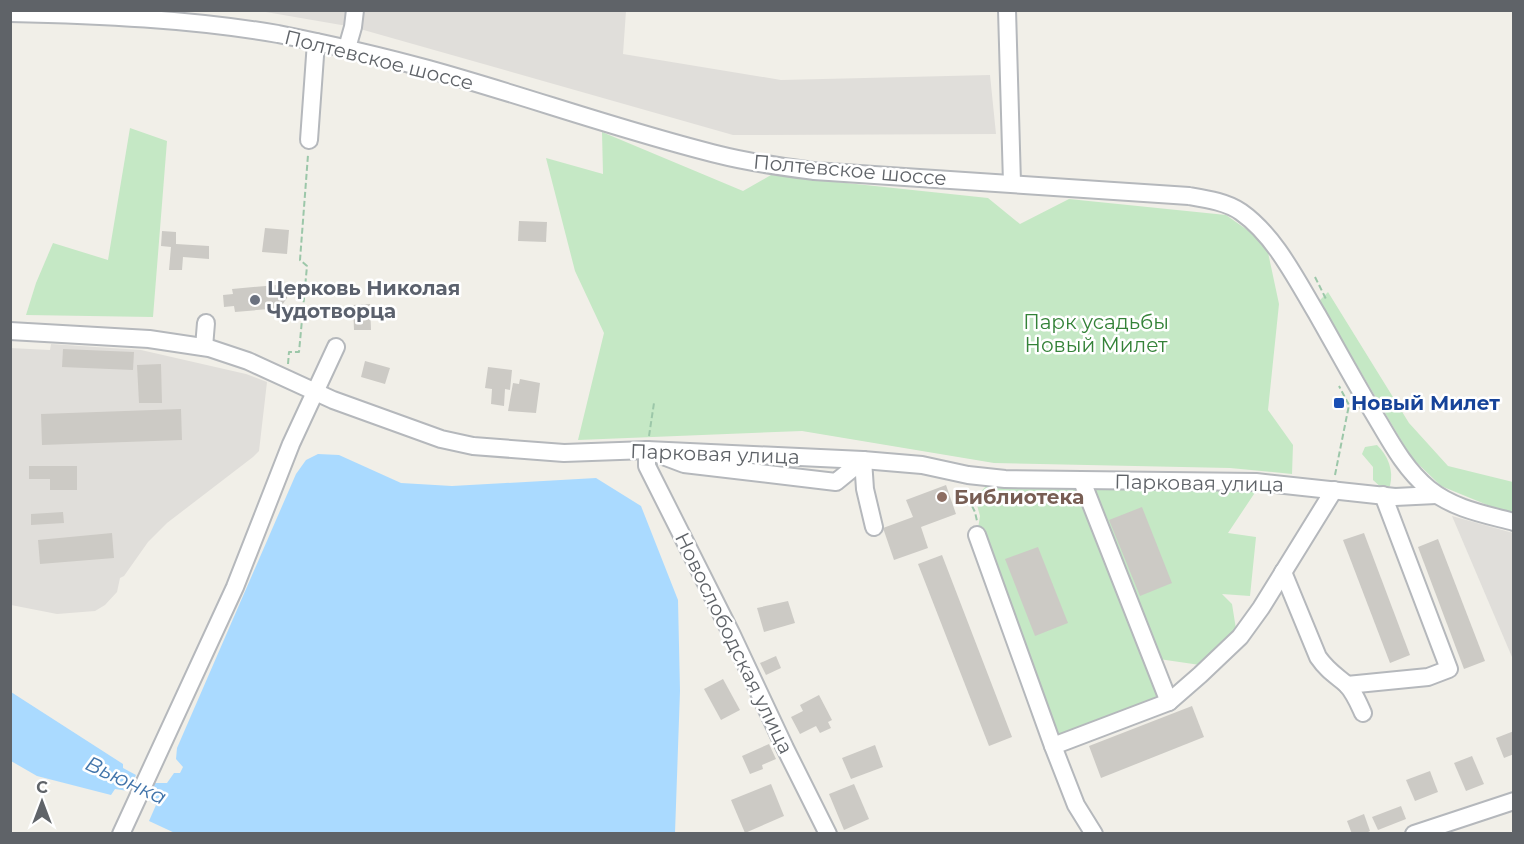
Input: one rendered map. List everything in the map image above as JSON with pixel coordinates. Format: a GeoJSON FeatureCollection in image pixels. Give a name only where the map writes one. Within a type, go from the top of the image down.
{"type":"FeatureCollection","features":[{"type":"Feature","properties":{"kind":"street"},"geometry":{"type":"LineString","coordinates":[[347,48],[355,10]]}},
{"type":"Feature","properties":{"kind":"street"},"geometry":{"type":"LineString","coordinates":[[1007,10],[1001,109],[1012,183]]}},
{"type":"Feature","properties":{"kind":"street","name":"Полтевское шоссе"},"geometry":{"type":"LineString","coordinates":[[10,13],[115,13],[276,34],[347,48],[429,69],[722,156],[814,171],[1190,196],[1217,201],[1240,211],[1258,227],[1294,275],[1411,472],[1436,495],[1457,506],[1514,522]]}},
{"type":"Feature","properties":{"kind":"street"},"geometry":{"type":"LineString","coordinates":[[309,140],[316,42]]}},
{"type":"Feature","properties":{"kind":"street"},"geometry":{"type":"LineString","coordinates":[[204,347],[206,324]]}},
{"type":"Feature","properties":{"kind":"street","name":"Парковая улица"},"geometry":{"type":"LineString","coordinates":[[10,331],[149,339],[204,347],[227,353],[315,393],[429,435],[463,444],[564,453],[648,450],[863,459],[921,465],[963,474],[1005,479],[1245,482],[1383,495],[1418,497],[1436,495]]}},
{"type":"Feature","properties":{"kind":"street"},"geometry":{"type":"LineString","coordinates":[[41,332],[41,350]]}},
{"type":"Feature","properties":{"kind":"street"},"geometry":{"type":"LineString","coordinates":[[122,834],[235,587],[291,444],[336,347]]}},
{"type":"Feature","properties":{"kind":"street"},"geometry":{"type":"LineString","coordinates":[[648,450],[684,464],[836,482],[863,459]]}},
{"type":"Feature","properties":{"kind":"street","name":"Новослободская улица"},"geometry":{"type":"LineString","coordinates":[[648,450],[647,466],[828,834]]}},
{"type":"Feature","properties":{"kind":"street"},"geometry":{"type":"LineString","coordinates":[[863,459],[864,489],[874,527]]}},
{"type":"Feature","properties":{"kind":"street"},"geometry":{"type":"LineString","coordinates":[[1082,481],[1169,702]]}},
{"type":"Feature","properties":{"kind":"street"},"geometry":{"type":"LineString","coordinates":[[1053,746],[1169,702],[1240,637],[1334,490]]}},
{"type":"Feature","properties":{"kind":"street"},"geometry":{"type":"LineString","coordinates":[[1347,685],[1428,677],[1449,669],[1383,495]]}},
{"type":"Feature","properties":{"kind":"street"},"geometry":{"type":"LineString","coordinates":[[977,536],[1076,805],[1095,834]]}},
{"type":"Feature","properties":{"kind":"street"},"geometry":{"type":"LineString","coordinates":[[1283,572],[1318,657],[1326,669],[1347,685],[1356,696],[1363,713]]}},
{"type":"Feature","properties":{"kind":"street"},"geometry":{"type":"LineString","coordinates":[[1414,834],[1514,801]]}},
{"type":"Feature","properties":{"kind":"path"},"geometry":{"type":"LineString","coordinates":[[286,380],[289,352],[299,352],[307,266],[300,260],[309,140]]}},
{"type":"Feature","properties":{"kind":"path"},"geometry":{"type":"LineString","coordinates":[[648,450],[654,403]]}},
{"type":"Feature","properties":{"kind":"path"},"geometry":{"type":"LineString","coordinates":[[1334,490],[1338,452],[1349,405]]}},
{"type":"Feature","properties":{"kind":"path"},"geometry":{"type":"LineString","coordinates":[[963,474],[963,489],[975,512],[977,536]]}},
{"type":"Feature","properties":{"kind":"shaded area"},"geometry":{"type":"Polygon","coordinates":[[[260,11],[626,11],[623,54],[781,80],[990,75],[996,134],[733,135],[353,27],[260,11]]]}},
{"type":"Feature","properties":{"kind":"shaded area"},"geometry":{"type":"Polygon","coordinates":[[[51,344],[141,350],[246,374],[267,382],[259,451],[167,523],[148,542],[124,576],[120,578],[117,592],[105,605],[95,611],[57,614],[11,605],[10,348],[50,350],[51,344]]]}},
{"type":"Feature","properties":{"kind":"shaded area"},"geometry":{"type":"Polygon","coordinates":[[[1452,516],[1513,533],[1513,657],[1512,657],[1452,516]]]}},
{"type":"Feature","properties":{"kind":"green space"},"geometry":{"type":"Polygon","coordinates":[[[130,128],[167,141],[153,317],[26,315],[36,283],[53,243],[108,260],[130,128]]]}},
{"type":"Feature","properties":{"kind":"green space","name":"Парк усадьбы Новый Милет"},"geometry":{"type":"Polygon","coordinates":[[[602,132],[743,191],[771,175],[988,198],[1020,224],[1069,199],[1226,215],[1266,243],[1279,304],[1268,410],[1293,445],[1292,474],[1230,468],[994,463],[802,431],[578,440],[604,333],[575,271],[546,158],[603,174],[602,132]]]}},
{"type":"Feature","properties":{"kind":"green space"},"geometry":{"type":"Polygon","coordinates":[[[1328,292],[1409,423],[1448,466],[1513,482],[1513,513],[1497,509],[1441,486],[1411,457],[1319,301],[1328,292]]]}},
{"type":"Feature","properties":{"kind":"green space"},"geometry":{"type":"Polygon","coordinates":[[[1377,445],[1391,469],[1390,486],[1383,489],[1373,480],[1373,467],[1362,454],[1365,447],[1377,445]]]}},
{"type":"Feature","properties":{"kind":"green space"},"geometry":{"type":"Polygon","coordinates":[[[989,483],[1078,489],[1256,491],[1228,533],[1256,537],[1250,596],[1222,594],[1232,604],[1236,629],[1200,665],[1152,658],[1169,702],[1053,746],[977,535],[980,516],[975,498],[989,483]]]}},
{"type":"Feature","properties":{"kind":"water"},"geometry":{"type":"Polygon","coordinates":[[[318,454],[339,455],[401,483],[452,486],[596,478],[641,506],[678,600],[680,691],[675,833],[177,834],[149,821],[156,805],[148,800],[155,783],[167,783],[174,773],[180,773],[183,767],[176,759],[177,748],[296,474],[306,460],[318,454]]]}},
{"type":"Feature","properties":{"kind":"water","name":"Вьюнка"},"geometry":{"type":"Polygon","coordinates":[[[11,692],[123,764],[123,768],[136,775],[128,791],[115,789],[111,795],[37,776],[11,761],[11,692]]]}},
{"type":"Feature","properties":{"kind":"building"},"geometry":{"type":"Polygon","coordinates":[[[519,221],[547,222],[546,242],[518,241],[519,221]]]}},
{"type":"Feature","properties":{"kind":"building"},"geometry":{"type":"Polygon","coordinates":[[[265,228],[289,230],[287,254],[262,252],[265,228]]]}},
{"type":"Feature","properties":{"kind":"building"},"geometry":{"type":"Polygon","coordinates":[[[162,231],[176,232],[176,244],[209,246],[209,259],[183,257],[182,270],[169,270],[171,247],[161,246],[162,231]]]}},
{"type":"Feature","properties":{"kind":"building","name":"Церковь Николая Чудотворца"},"geometry":{"type":"Polygon","coordinates":[[[277,285],[285,288],[287,292],[287,298],[280,308],[235,312],[234,306],[224,307],[223,295],[233,294],[232,289],[277,285]]]}},
{"type":"Feature","properties":{"kind":"building"},"geometry":{"type":"Polygon","coordinates":[[[370,304],[371,330],[354,330],[353,305],[370,304]]]}},
{"type":"Feature","properties":{"kind":"building"},"geometry":{"type":"Polygon","coordinates":[[[63,349],[134,352],[133,370],[62,367],[63,349]]]}},
{"type":"Feature","properties":{"kind":"building"},"geometry":{"type":"Polygon","coordinates":[[[365,361],[390,368],[385,384],[361,377],[365,361]]]}},
{"type":"Feature","properties":{"kind":"building"},"geometry":{"type":"Polygon","coordinates":[[[161,364],[162,403],[139,403],[137,365],[161,364]]]}},
{"type":"Feature","properties":{"kind":"building"},"geometry":{"type":"Polygon","coordinates":[[[488,367],[512,370],[510,390],[505,389],[504,406],[491,404],[492,389],[485,388],[488,367]]]}},
{"type":"Feature","properties":{"kind":"building"},"geometry":{"type":"Polygon","coordinates":[[[520,379],[540,383],[536,413],[508,411],[513,383],[519,384],[520,379]]]}},
{"type":"Feature","properties":{"kind":"building"},"geometry":{"type":"Polygon","coordinates":[[[181,409],[182,440],[42,445],[41,414],[181,409]]]}},
{"type":"Feature","properties":{"kind":"building"},"geometry":{"type":"Polygon","coordinates":[[[29,466],[77,466],[77,490],[50,490],[50,479],[29,479],[29,466]]]}},
{"type":"Feature","properties":{"kind":"building"},"geometry":{"type":"Polygon","coordinates":[[[946,485],[956,514],[921,527],[928,548],[894,560],[883,528],[913,517],[906,500],[946,485]]]}},
{"type":"Feature","properties":{"kind":"building"},"geometry":{"type":"Polygon","coordinates":[[[1142,507],[1172,583],[1140,596],[1109,520],[1142,507]]]}},
{"type":"Feature","properties":{"kind":"building"},"geometry":{"type":"Polygon","coordinates":[[[63,512],[64,523],[31,525],[31,514],[63,512]]]}},
{"type":"Feature","properties":{"kind":"building"},"geometry":{"type":"Polygon","coordinates":[[[112,533],[114,558],[40,564],[38,540],[112,533]]]}},
{"type":"Feature","properties":{"kind":"building"},"geometry":{"type":"Polygon","coordinates":[[[1364,533],[1410,655],[1390,663],[1343,540],[1364,533]]]}},
{"type":"Feature","properties":{"kind":"building"},"geometry":{"type":"Polygon","coordinates":[[[1438,539],[1485,661],[1464,669],[1418,547],[1438,539]]]}},
{"type":"Feature","properties":{"kind":"building"},"geometry":{"type":"Polygon","coordinates":[[[1038,547],[1068,623],[1035,636],[1005,559],[1038,547]]]}},
{"type":"Feature","properties":{"kind":"building"},"geometry":{"type":"Polygon","coordinates":[[[942,555],[1012,737],[989,746],[918,564],[942,555]]]}},
{"type":"Feature","properties":{"kind":"building"},"geometry":{"type":"Polygon","coordinates":[[[788,601],[795,623],[764,632],[757,608],[788,601]]]}},
{"type":"Feature","properties":{"kind":"building"},"geometry":{"type":"Polygon","coordinates":[[[776,656],[781,668],[766,675],[760,663],[776,656]]]}},
{"type":"Feature","properties":{"kind":"building"},"geometry":{"type":"Polygon","coordinates":[[[723,679],[740,710],[721,720],[704,689],[723,679]]]}},
{"type":"Feature","properties":{"kind":"building"},"geometry":{"type":"Polygon","coordinates":[[[819,695],[832,720],[828,722],[831,728],[820,733],[816,726],[800,734],[791,717],[803,711],[800,705],[819,695]]]}},
{"type":"Feature","properties":{"kind":"building"},"geometry":{"type":"Polygon","coordinates":[[[1192,706],[1204,737],[1101,778],[1089,746],[1192,706]]]}},
{"type":"Feature","properties":{"kind":"building"},"geometry":{"type":"Polygon","coordinates":[[[1514,731],[1514,754],[1504,758],[1496,738],[1514,731]]]}},
{"type":"Feature","properties":{"kind":"building"},"geometry":{"type":"Polygon","coordinates":[[[769,744],[776,759],[762,765],[763,769],[750,774],[742,756],[769,744]]]}},
{"type":"Feature","properties":{"kind":"building"},"geometry":{"type":"Polygon","coordinates":[[[875,745],[883,767],[851,779],[842,758],[875,745]]]}},
{"type":"Feature","properties":{"kind":"building"},"geometry":{"type":"Polygon","coordinates":[[[1472,756],[1484,784],[1466,791],[1454,763],[1472,756]]]}},
{"type":"Feature","properties":{"kind":"building"},"geometry":{"type":"Polygon","coordinates":[[[1430,771],[1438,792],[1415,801],[1406,780],[1430,771]]]}},
{"type":"Feature","properties":{"kind":"building"},"geometry":{"type":"Polygon","coordinates":[[[771,784],[784,816],[745,833],[731,800],[771,784]]]}},
{"type":"Feature","properties":{"kind":"building"},"geometry":{"type":"Polygon","coordinates":[[[854,784],[869,819],[844,830],[829,794],[854,784]]]}},
{"type":"Feature","properties":{"kind":"building"},"geometry":{"type":"Polygon","coordinates":[[[1401,806],[1406,819],[1378,830],[1372,817],[1401,806]]]}},
{"type":"Feature","properties":{"kind":"building"},"geometry":{"type":"Polygon","coordinates":[[[1364,814],[1370,831],[1364,834],[1352,834],[1347,821],[1364,814]]]}},
{"type":"Feature","properties":{"kind":"place","name":"Церковь Николая Чудотворца"},"geometry":{"type":"Point","coordinates":[255,300]}},
{"type":"Feature","properties":{"kind":"place","name":"Новый Милет"},"geometry":{"type":"Point","coordinates":[1339,403]}},
{"type":"Feature","properties":{"kind":"place","name":"Библиотека"},"geometry":{"type":"Point","coordinates":[942,497]}}]}
